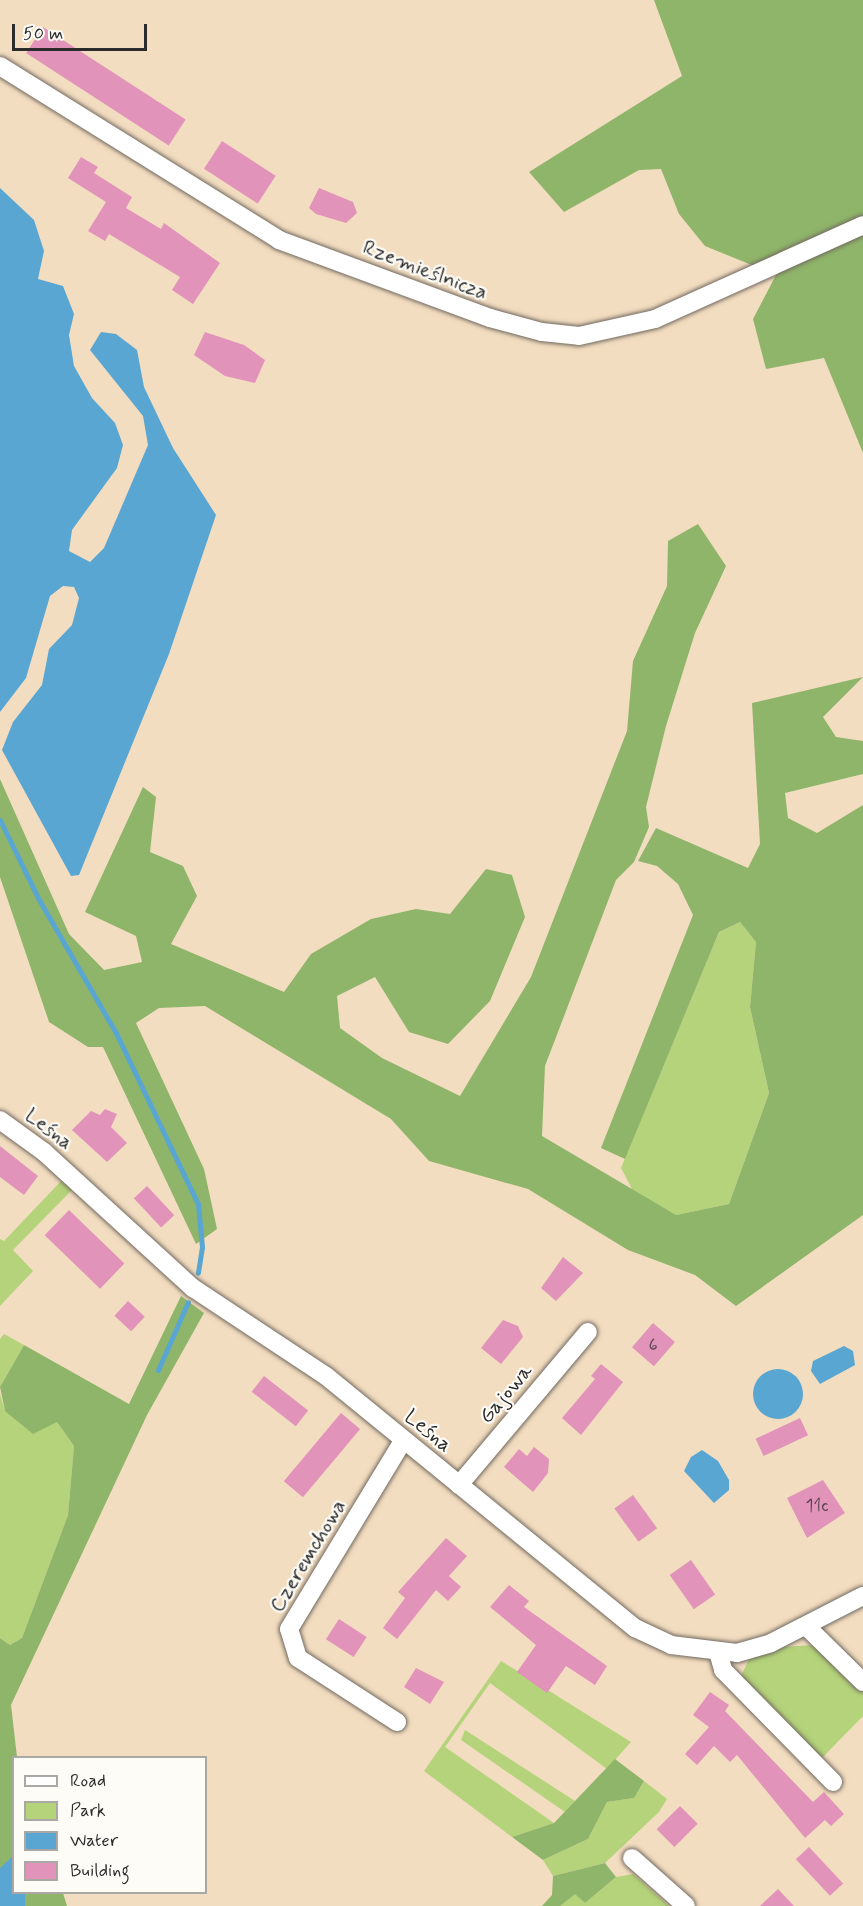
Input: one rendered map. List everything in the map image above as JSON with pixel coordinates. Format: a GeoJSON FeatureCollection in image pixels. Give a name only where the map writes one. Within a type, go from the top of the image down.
{"type":"FeatureCollection","features":[{"type":"Feature","properties":{"kind":"street","name":"Rzemieślnicza"},"geometry":{"type":"LineString","coordinates":[[0,66],[279,240],[490,318],[542,332],[579,336],[655,320],[863,225]]}},
{"type":"Feature","properties":{"kind":"street","name":"Leśna"},"geometry":{"type":"LineString","coordinates":[[0,1120],[44,1152],[193,1288],[326,1376],[635,1628],[671,1645],[737,1653],[806,1626],[863,1596]]}},
{"type":"Feature","properties":{"kind":"street","name":"Gajowa"},"geometry":{"type":"LineString","coordinates":[[459,1485],[588,1332]]}},
{"type":"Feature","properties":{"kind":"street","name":"Czeremchowa"},"geometry":{"type":"LineString","coordinates":[[397,1722],[298,1658],[289,1629],[403,1441]]}},
{"type":"Feature","properties":{"kind":"street"},"geometry":{"type":"LineString","coordinates":[[806,1626],[863,1682]]}},
{"type":"Feature","properties":{"kind":"street"},"geometry":{"type":"LineString","coordinates":[[718,1652],[723,1670],[833,1782]]}},
{"type":"Feature","properties":{"kind":"street"},"geometry":{"type":"LineString","coordinates":[[632,1858],[686,1906]]}},
{"type":"Feature","properties":{"kind":"green space"},"geometry":{"type":"Polygon","coordinates":[[[654,0],[863,0],[863,453],[824,358],[766,369],[753,319],[776,275],[705,246],[679,214],[661,169],[639,170],[564,212],[529,172],[682,76],[654,0]]]}},
{"type":"Feature","properties":{"kind":"green space"},"geometry":{"type":"Polygon","coordinates":[[[698,524],[726,566],[695,633],[666,726],[646,807],[649,827],[634,862],[616,880],[545,1066],[542,1136],[676,1215],[729,1204],[769,1093],[750,1007],[756,942],[740,922],[719,932],[625,1159],[601,1148],[693,915],[678,884],[657,866],[638,861],[656,828],[748,868],[760,844],[752,703],[863,677],[823,717],[836,737],[863,741],[863,774],[785,793],[788,818],[817,833],[863,805],[863,1215],[736,1306],[695,1275],[628,1250],[528,1189],[429,1161],[391,1119],[205,1006],[159,1008],[136,1023],[204,1169],[217,1229],[196,1244],[103,1047],[88,1047],[49,1022],[0,877],[0,779],[69,934],[104,970],[142,962],[136,936],[85,912],[143,787],[156,797],[150,852],[183,866],[197,896],[171,944],[284,992],[311,954],[371,919],[416,909],[450,914],[486,869],[512,875],[525,917],[490,1001],[448,1044],[409,1032],[375,977],[337,996],[340,1028],[382,1058],[460,1096],[531,977],[627,731],[633,661],[667,586],[668,541],[698,524]]]}},
{"type":"Feature","properties":{"kind":"green space"},"geometry":{"type":"Polygon","coordinates":[[[740,922],[756,942],[750,1007],[769,1093],[729,1204],[676,1215],[633,1191],[621,1168],[719,932],[740,922]]]}},
{"type":"Feature","properties":{"kind":"green space"},"geometry":{"type":"Polygon","coordinates":[[[63,1179],[72,1190],[13,1250],[33,1271],[0,1306],[0,1239],[4,1241],[63,1179]]]}},
{"type":"Feature","properties":{"kind":"green space"},"geometry":{"type":"Polygon","coordinates":[[[181,1296],[204,1313],[147,1415],[11,1705],[17,1756],[12,1756],[12,1894],[63,1894],[67,1906],[0,1906],[0,1638],[10,1645],[22,1638],[68,1515],[74,1446],[57,1422],[33,1434],[5,1411],[0,1387],[24,1345],[129,1404],[181,1296]]]}},
{"type":"Feature","properties":{"kind":"green space"},"geometry":{"type":"Polygon","coordinates":[[[4,1334],[24,1345],[0,1387],[0,1339],[4,1334]]]}},
{"type":"Feature","properties":{"kind":"green space"},"geometry":{"type":"Polygon","coordinates":[[[0,1394],[5,1411],[57,1422],[74,1446],[68,1515],[22,1638],[10,1645],[0,1638],[0,1394]]]}},
{"type":"Feature","properties":{"kind":"green space"},"geometry":{"type":"Polygon","coordinates":[[[816,1645],[863,1692],[863,1716],[821,1759],[743,1681],[742,1674],[750,1657],[780,1647],[816,1645]]]}},
{"type":"Feature","properties":{"kind":"green space"},"geometry":{"type":"Polygon","coordinates":[[[501,1661],[631,1742],[607,1769],[490,1683],[445,1747],[554,1823],[512,1837],[424,1771],[501,1661]]]}},
{"type":"Feature","properties":{"kind":"green space"},"geometry":{"type":"Polygon","coordinates":[[[465,1730],[575,1801],[565,1812],[461,1740],[465,1730]]]}},
{"type":"Feature","properties":{"kind":"green space"},"geometry":{"type":"Polygon","coordinates":[[[615,1759],[644,1781],[634,1798],[607,1802],[588,1839],[543,1860],[512,1837],[554,1823],[615,1759]]]}},
{"type":"Feature","properties":{"kind":"green space"},"geometry":{"type":"Polygon","coordinates":[[[644,1781],[667,1799],[659,1812],[605,1863],[553,1876],[543,1860],[588,1839],[607,1802],[634,1798],[644,1781]]]}},
{"type":"Feature","properties":{"kind":"green space"},"geometry":{"type":"Polygon","coordinates":[[[605,1863],[616,1877],[585,1903],[575,1894],[560,1906],[542,1906],[552,1895],[553,1876],[605,1863]]]}},
{"type":"Feature","properties":{"kind":"green space"},"geometry":{"type":"Polygon","coordinates":[[[633,1874],[669,1906],[560,1906],[575,1893],[585,1903],[616,1877],[633,1874]]]}},
{"type":"Feature","properties":{"kind":"water"},"geometry":{"type":"Polygon","coordinates":[[[0,188],[34,220],[44,251],[38,279],[63,286],[74,314],[69,335],[74,366],[92,398],[115,423],[123,445],[117,468],[72,530],[69,551],[90,562],[104,548],[148,445],[143,416],[90,350],[101,332],[116,334],[137,350],[144,387],[173,448],[216,515],[169,654],[79,875],[71,876],[2,750],[13,722],[42,685],[49,649],[72,625],[79,598],[74,587],[63,586],[50,596],[26,678],[0,712],[0,188]]]}},
{"type":"Feature","properties":{"kind":"water"},"geometry":{"type":"Polygon","coordinates":[[[844,1346],[853,1351],[855,1365],[820,1384],[811,1371],[813,1361],[844,1346]]]}},
{"type":"Feature","properties":{"kind":"water"},"geometry":{"type":"Polygon","coordinates":[[[773,1369],[783,1369],[796,1376],[803,1389],[803,1399],[796,1412],[783,1419],[773,1419],[764,1415],[757,1408],[753,1399],[753,1389],[757,1380],[764,1373],[773,1369]]]}},
{"type":"Feature","properties":{"kind":"water"},"geometry":{"type":"Polygon","coordinates":[[[702,1450],[718,1461],[729,1480],[729,1490],[714,1503],[684,1471],[691,1457],[702,1450]]]}},
{"type":"Feature","properties":{"kind":"water"},"geometry":{"type":"Polygon","coordinates":[[[12,1857],[12,1894],[25,1894],[25,1906],[0,1906],[0,1868],[12,1857]]]}},
{"type":"Feature","properties":{"kind":"building"},"geometry":{"type":"Polygon","coordinates":[[[43,27],[186,120],[169,146],[26,53],[43,27]]]}},
{"type":"Feature","properties":{"kind":"building"},"geometry":{"type":"Polygon","coordinates":[[[222,141],[276,176],[258,204],[204,169],[222,141]]]}},
{"type":"Feature","properties":{"kind":"building"},"geometry":{"type":"Polygon","coordinates":[[[81,157],[98,167],[94,173],[132,197],[126,208],[161,229],[164,223],[220,263],[193,304],[172,290],[180,277],[109,234],[105,241],[88,231],[106,202],[68,178],[81,157]]]}},
{"type":"Feature","properties":{"kind":"building"},"geometry":{"type":"Polygon","coordinates":[[[319,188],[353,202],[357,213],[346,223],[316,214],[309,208],[319,188]]]}},
{"type":"Feature","properties":{"kind":"building"},"geometry":{"type":"Polygon","coordinates":[[[205,332],[244,345],[265,360],[255,383],[225,376],[194,355],[205,332]]]}},
{"type":"Feature","properties":{"kind":"building"},"geometry":{"type":"Polygon","coordinates":[[[105,1109],[117,1114],[111,1127],[127,1143],[107,1162],[72,1130],[91,1111],[100,1115],[105,1109]]]}},
{"type":"Feature","properties":{"kind":"building"},"geometry":{"type":"Polygon","coordinates":[[[0,1146],[38,1176],[24,1195],[0,1177],[0,1146]]]}},
{"type":"Feature","properties":{"kind":"building"},"geometry":{"type":"Polygon","coordinates":[[[147,1186],[174,1215],[161,1228],[134,1198],[147,1186]]]}},
{"type":"Feature","properties":{"kind":"building"},"geometry":{"type":"Polygon","coordinates":[[[69,1210],[124,1263],[100,1289],[45,1235],[69,1210]]]}},
{"type":"Feature","properties":{"kind":"building"},"geometry":{"type":"Polygon","coordinates":[[[563,1257],[583,1273],[556,1301],[541,1288],[563,1257]]]}},
{"type":"Feature","properties":{"kind":"building"},"geometry":{"type":"Polygon","coordinates":[[[128,1301],[145,1317],[131,1331],[114,1316],[128,1301]]]}},
{"type":"Feature","properties":{"kind":"building"},"geometry":{"type":"Polygon","coordinates":[[[503,1320],[518,1326],[523,1337],[501,1364],[481,1348],[503,1320]]]}},
{"type":"Feature","properties":{"kind":"building"},"geometry":{"type":"Polygon","coordinates":[[[653,1323],[675,1342],[654,1366],[632,1347],[653,1323]]]}},
{"type":"Feature","properties":{"kind":"building"},"geometry":{"type":"Polygon","coordinates":[[[601,1364],[623,1382],[581,1435],[562,1418],[595,1379],[591,1376],[601,1364]]]}},
{"type":"Feature","properties":{"kind":"building"},"geometry":{"type":"Polygon","coordinates":[[[264,1376],[308,1410],[296,1426],[252,1392],[264,1376]]]}},
{"type":"Feature","properties":{"kind":"building"},"geometry":{"type":"Polygon","coordinates":[[[341,1413],[360,1429],[303,1497],[284,1481],[341,1413]]]}},
{"type":"Feature","properties":{"kind":"building"},"geometry":{"type":"Polygon","coordinates":[[[800,1418],[808,1435],[764,1456],[756,1439],[800,1418]]]}},
{"type":"Feature","properties":{"kind":"building"},"geometry":{"type":"Polygon","coordinates":[[[534,1447],[549,1459],[548,1473],[533,1492],[504,1467],[519,1449],[527,1456],[534,1447]]]}},
{"type":"Feature","properties":{"kind":"building"},"geometry":{"type":"Polygon","coordinates":[[[823,1480],[845,1513],[807,1538],[787,1498],[823,1480]]]}},
{"type":"Feature","properties":{"kind":"building"},"geometry":{"type":"Polygon","coordinates":[[[633,1495],[657,1528],[638,1542],[614,1509],[633,1495]]]}},
{"type":"Feature","properties":{"kind":"building"},"geometry":{"type":"Polygon","coordinates":[[[446,1538],[467,1556],[449,1576],[461,1587],[448,1601],[436,1590],[397,1639],[383,1628],[405,1598],[398,1592],[446,1538]]]}},
{"type":"Feature","properties":{"kind":"building"},"geometry":{"type":"Polygon","coordinates":[[[691,1560],[715,1594],[694,1609],[670,1575],[691,1560]]]}},
{"type":"Feature","properties":{"kind":"building"},"geometry":{"type":"Polygon","coordinates":[[[509,1585],[529,1601],[524,1607],[607,1666],[595,1685],[566,1666],[547,1693],[517,1672],[536,1645],[490,1607],[509,1585]]]}},
{"type":"Feature","properties":{"kind":"building"},"geometry":{"type":"Polygon","coordinates":[[[339,1619],[367,1637],[354,1657],[326,1639],[339,1619]]]}},
{"type":"Feature","properties":{"kind":"building"},"geometry":{"type":"Polygon","coordinates":[[[416,1668],[444,1682],[430,1704],[404,1687],[416,1668]]]}},
{"type":"Feature","properties":{"kind":"building"},"geometry":{"type":"Polygon","coordinates":[[[710,1692],[729,1705],[725,1711],[813,1802],[824,1792],[844,1814],[831,1826],[825,1820],[805,1838],[737,1755],[730,1762],[714,1746],[697,1765],[685,1754],[709,1727],[693,1715],[710,1692]]]}},
{"type":"Feature","properties":{"kind":"building"},"geometry":{"type":"Polygon","coordinates":[[[680,1806],[698,1824],[674,1847],[657,1829],[680,1806]]]}},
{"type":"Feature","properties":{"kind":"building"},"geometry":{"type":"Polygon","coordinates":[[[809,1847],[843,1884],[830,1896],[796,1859],[809,1847]]]}},
{"type":"Feature","properties":{"kind":"building"},"geometry":{"type":"Polygon","coordinates":[[[778,1889],[794,1906],[760,1906],[778,1889]]]}},
{"type":"Feature","properties":{"kind":"waterway"},"geometry":{"type":"LineString","coordinates":[[0,820],[38,898],[116,1033],[198,1204],[202,1247],[198,1273]]}},
{"type":"Feature","properties":{"kind":"waterway"},"geometry":{"type":"LineString","coordinates":[[158,1370],[188,1302]]}}]}
